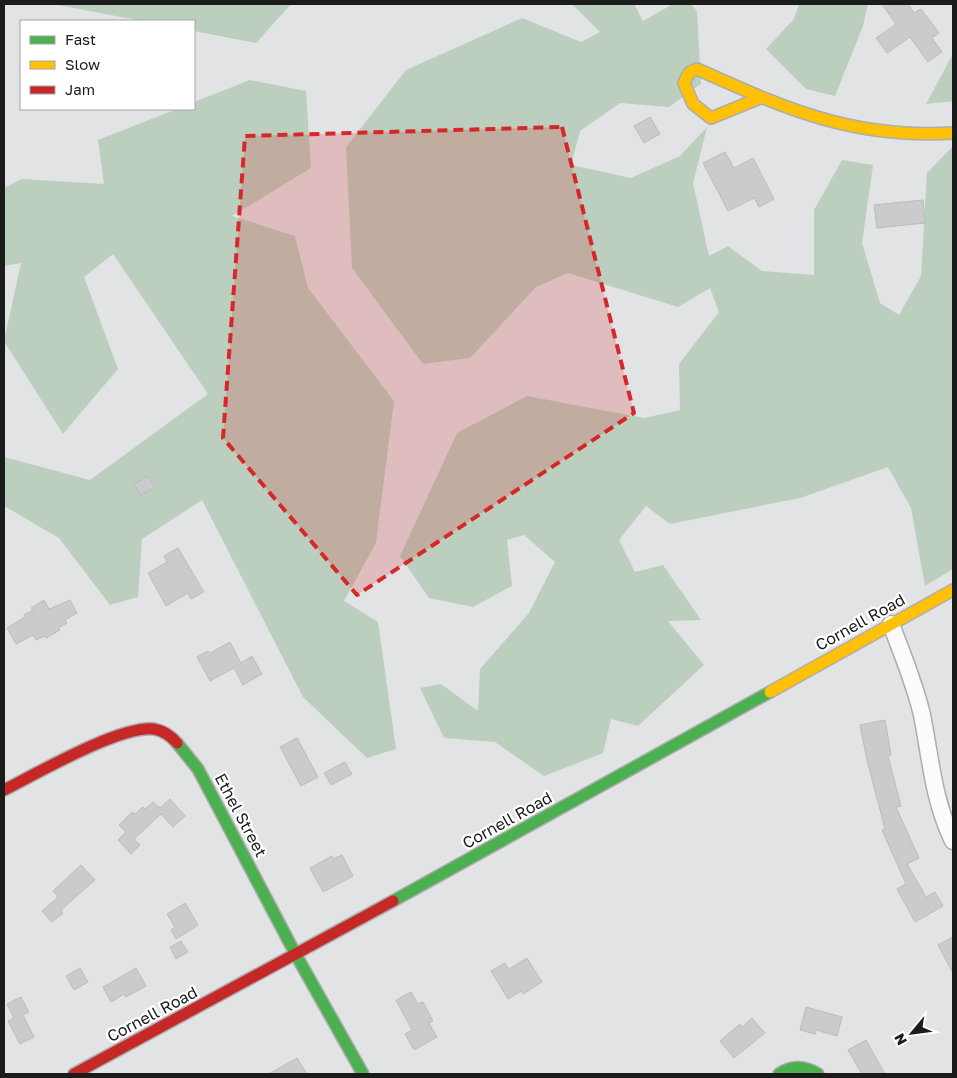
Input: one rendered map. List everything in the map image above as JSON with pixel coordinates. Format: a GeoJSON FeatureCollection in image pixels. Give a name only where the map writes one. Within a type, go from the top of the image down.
{"type":"FeatureCollection","features":[{"type":"Feature","properties":{"kind":"street"},"geometry":{"type":"LineString","coordinates":[[760,98],[711,118],[701,113],[696,107],[684,82],[689,73],[697,69],[760,98],[869,133],[898,136],[953,133]]}},
{"type":"Feature","properties":{"kind":"street","name":"Cornell Road"},"geometry":{"type":"LineString","coordinates":[[74,1074],[296,955],[953,590]]}},
{"type":"Feature","properties":{"kind":"street"},"geometry":{"type":"LineString","coordinates":[[891,624],[912,680],[922,714],[930,772],[941,816],[953,841]]}},
{"type":"Feature","properties":{"kind":"street","name":"Ethel Street"},"geometry":{"type":"LineString","coordinates":[[4,790],[82,750],[124,735],[152,729],[162,731],[172,737],[198,769],[296,955],[362,1074]]}},
{"type":"Feature","properties":{"kind":"street"},"geometry":{"type":"LineString","coordinates":[[780,1074],[797,1067],[805,1067],[818,1074]]}},
{"type":"Feature","properties":{"kind":"highlighted area"},"geometry":{"type":"Polygon","coordinates":[[[562,127],[634,413],[357,595],[223,438],[245,136],[562,127]]]}},
{"type":"Feature","properties":{"kind":"green space"},"geometry":{"type":"Polygon","coordinates":[[[53,4],[291,4],[256,43],[195,31],[195,20],[137,20],[53,4]]]}},
{"type":"Feature","properties":{"kind":"green space"},"geometry":{"type":"Polygon","coordinates":[[[572,4],[634,4],[643,21],[673,4],[691,4],[697,11],[701,84],[669,107],[620,103],[580,131],[571,165],[631,178],[680,156],[707,127],[693,183],[709,256],[728,246],[762,271],[814,275],[814,210],[842,160],[873,165],[862,243],[880,303],[899,315],[921,276],[927,173],[953,146],[953,569],[925,586],[911,508],[888,467],[800,498],[670,524],[646,506],[619,540],[635,572],[663,565],[701,620],[668,621],[704,665],[638,726],[611,719],[603,753],[544,776],[495,742],[444,738],[420,688],[441,684],[478,711],[480,669],[529,613],[555,562],[524,535],[507,540],[512,586],[473,607],[429,598],[400,556],[457,433],[527,396],[644,418],[680,410],[679,364],[719,312],[710,288],[678,307],[568,273],[536,287],[470,358],[423,364],[352,268],[346,147],[406,70],[522,18],[581,42],[600,32],[572,4]]]}},
{"type":"Feature","properties":{"kind":"green space"},"geometry":{"type":"Polygon","coordinates":[[[799,4],[868,4],[863,26],[835,96],[806,89],[766,49],[794,19],[799,4]]]}},
{"type":"Feature","properties":{"kind":"green space"},"geometry":{"type":"Polygon","coordinates":[[[953,54],[953,101],[926,104],[953,54]]]}},
{"type":"Feature","properties":{"kind":"green space"},"geometry":{"type":"Polygon","coordinates":[[[250,80],[306,91],[311,168],[232,216],[295,236],[308,288],[394,401],[376,543],[344,601],[378,622],[396,749],[367,758],[303,697],[202,500],[142,539],[138,597],[110,605],[59,538],[4,506],[4,457],[90,480],[208,394],[113,254],[84,277],[118,369],[63,434],[4,341],[21,263],[4,266],[4,188],[22,179],[104,184],[98,140],[174,110],[195,110],[195,102],[250,80]]]}},
{"type":"Feature","properties":{"kind":"building"},"geometry":{"type":"Polygon","coordinates":[[[882,4],[908,4],[914,13],[921,9],[939,33],[932,38],[942,52],[928,62],[910,37],[887,53],[876,38],[896,24],[882,4]]]}},
{"type":"Feature","properties":{"kind":"building"},"geometry":{"type":"Polygon","coordinates":[[[650,117],[660,134],[644,143],[634,126],[650,117]]]}},
{"type":"Feature","properties":{"kind":"building"},"geometry":{"type":"Polygon","coordinates":[[[725,152],[734,168],[753,158],[774,199],[759,207],[754,198],[728,211],[703,163],[725,152]]]}},
{"type":"Feature","properties":{"kind":"building"},"geometry":{"type":"Polygon","coordinates":[[[923,200],[925,223],[877,228],[874,205],[923,200]]]}},
{"type":"Feature","properties":{"kind":"building"},"geometry":{"type":"Polygon","coordinates":[[[148,476],[155,487],[141,495],[134,484],[148,476]]]}},
{"type":"Feature","properties":{"kind":"building"},"geometry":{"type":"Polygon","coordinates":[[[178,548],[204,592],[191,599],[188,593],[166,606],[148,573],[167,562],[164,556],[178,548]]]}},
{"type":"Feature","properties":{"kind":"building"},"geometry":{"type":"Polygon","coordinates":[[[44,600],[49,609],[70,600],[77,613],[65,620],[67,623],[58,628],[60,630],[46,638],[45,636],[36,640],[33,635],[16,644],[7,628],[25,617],[24,615],[33,610],[31,608],[44,600]]]}},
{"type":"Feature","properties":{"kind":"building"},"geometry":{"type":"Polygon","coordinates":[[[230,642],[241,663],[252,656],[262,674],[243,685],[234,668],[210,681],[197,657],[208,651],[210,653],[230,642]]]}},
{"type":"Feature","properties":{"kind":"building"},"geometry":{"type":"Polygon","coordinates":[[[885,720],[891,755],[888,756],[901,806],[896,807],[919,858],[907,864],[926,897],[935,892],[943,906],[915,922],[897,889],[906,884],[882,830],[885,829],[860,725],[885,720]]]}},
{"type":"Feature","properties":{"kind":"building"},"geometry":{"type":"Polygon","coordinates":[[[297,738],[318,777],[301,786],[280,747],[297,738]]]}},
{"type":"Feature","properties":{"kind":"building"},"geometry":{"type":"Polygon","coordinates":[[[345,762],[352,774],[331,785],[324,773],[345,762]]]}},
{"type":"Feature","properties":{"kind":"building"},"geometry":{"type":"Polygon","coordinates":[[[170,799],[185,816],[173,827],[161,814],[134,839],[140,845],[131,854],[118,840],[126,832],[119,825],[132,812],[135,814],[153,802],[160,808],[170,799]]]}},
{"type":"Feature","properties":{"kind":"building"},"geometry":{"type":"Polygon","coordinates":[[[342,855],[353,876],[323,892],[310,868],[332,856],[333,859],[342,855]]]}},
{"type":"Feature","properties":{"kind":"building"},"geometry":{"type":"Polygon","coordinates":[[[81,865],[95,880],[61,910],[63,913],[52,922],[42,911],[58,897],[53,891],[81,865]]]}},
{"type":"Feature","properties":{"kind":"building"},"geometry":{"type":"Polygon","coordinates":[[[185,903],[198,925],[176,939],[171,930],[175,927],[167,914],[185,903]]]}},
{"type":"Feature","properties":{"kind":"building"},"geometry":{"type":"Polygon","coordinates":[[[953,937],[953,973],[938,945],[953,937]]]}},
{"type":"Feature","properties":{"kind":"building"},"geometry":{"type":"Polygon","coordinates":[[[181,941],[188,952],[176,959],[170,947],[181,941]]]}},
{"type":"Feature","properties":{"kind":"building"},"geometry":{"type":"Polygon","coordinates":[[[527,958],[542,982],[523,994],[521,991],[508,999],[491,971],[505,963],[509,969],[527,958]]]}},
{"type":"Feature","properties":{"kind":"building"},"geometry":{"type":"Polygon","coordinates":[[[80,968],[88,982],[74,990],[66,976],[80,968]]]}},
{"type":"Feature","properties":{"kind":"building"},"geometry":{"type":"Polygon","coordinates":[[[136,968],[146,986],[126,997],[124,994],[111,1002],[103,987],[136,968]]]}},
{"type":"Feature","properties":{"kind":"building"},"geometry":{"type":"Polygon","coordinates":[[[411,992],[418,1004],[423,1002],[433,1021],[429,1023],[437,1037],[414,1050],[405,1034],[412,1030],[396,1000],[411,992]]]}},
{"type":"Feature","properties":{"kind":"building"},"geometry":{"type":"Polygon","coordinates":[[[21,997],[29,1012],[23,1015],[34,1037],[20,1044],[8,1021],[14,1018],[7,1004],[21,997]]]}},
{"type":"Feature","properties":{"kind":"building"},"geometry":{"type":"Polygon","coordinates":[[[806,1007],[842,1017],[837,1036],[816,1030],[815,1034],[800,1030],[806,1007]]]}},
{"type":"Feature","properties":{"kind":"building"},"geometry":{"type":"Polygon","coordinates":[[[752,1018],[765,1033],[734,1058],[720,1041],[740,1024],[742,1027],[752,1018]]]}},
{"type":"Feature","properties":{"kind":"building"},"geometry":{"type":"Polygon","coordinates":[[[866,1040],[885,1074],[862,1074],[848,1050],[866,1040]]]}},
{"type":"Feature","properties":{"kind":"building"},"geometry":{"type":"Polygon","coordinates":[[[297,1058],[307,1074],[269,1074],[297,1058]]]}},
{"type":"Feature","properties":{"kind":"traffic: fast"},"geometry":{"type":"LineString","coordinates":[[393,901],[770,692]]}},
{"type":"Feature","properties":{"kind":"traffic: fast"},"geometry":{"type":"LineString","coordinates":[[177,743],[198,769],[296,955],[363,1074]]}},
{"type":"Feature","properties":{"kind":"traffic: fast"},"geometry":{"type":"LineString","coordinates":[[779,1074],[794,1068],[808,1069],[818,1074]]}},
{"type":"Feature","properties":{"kind":"traffic: slow"},"geometry":{"type":"LineString","coordinates":[[760,98],[711,118],[693,104],[684,83],[689,73],[697,69],[760,97],[821,118],[852,126],[917,134],[953,133]]}},
{"type":"Feature","properties":{"kind":"traffic: slow"},"geometry":{"type":"LineString","coordinates":[[770,692],[953,590]]}},
{"type":"Feature","properties":{"kind":"traffic: jam"},"geometry":{"type":"LineString","coordinates":[[4,790],[100,742],[139,730],[154,729],[161,731],[177,743]]}},
{"type":"Feature","properties":{"kind":"traffic: jam"},"geometry":{"type":"LineString","coordinates":[[74,1074],[393,901]]}}]}
